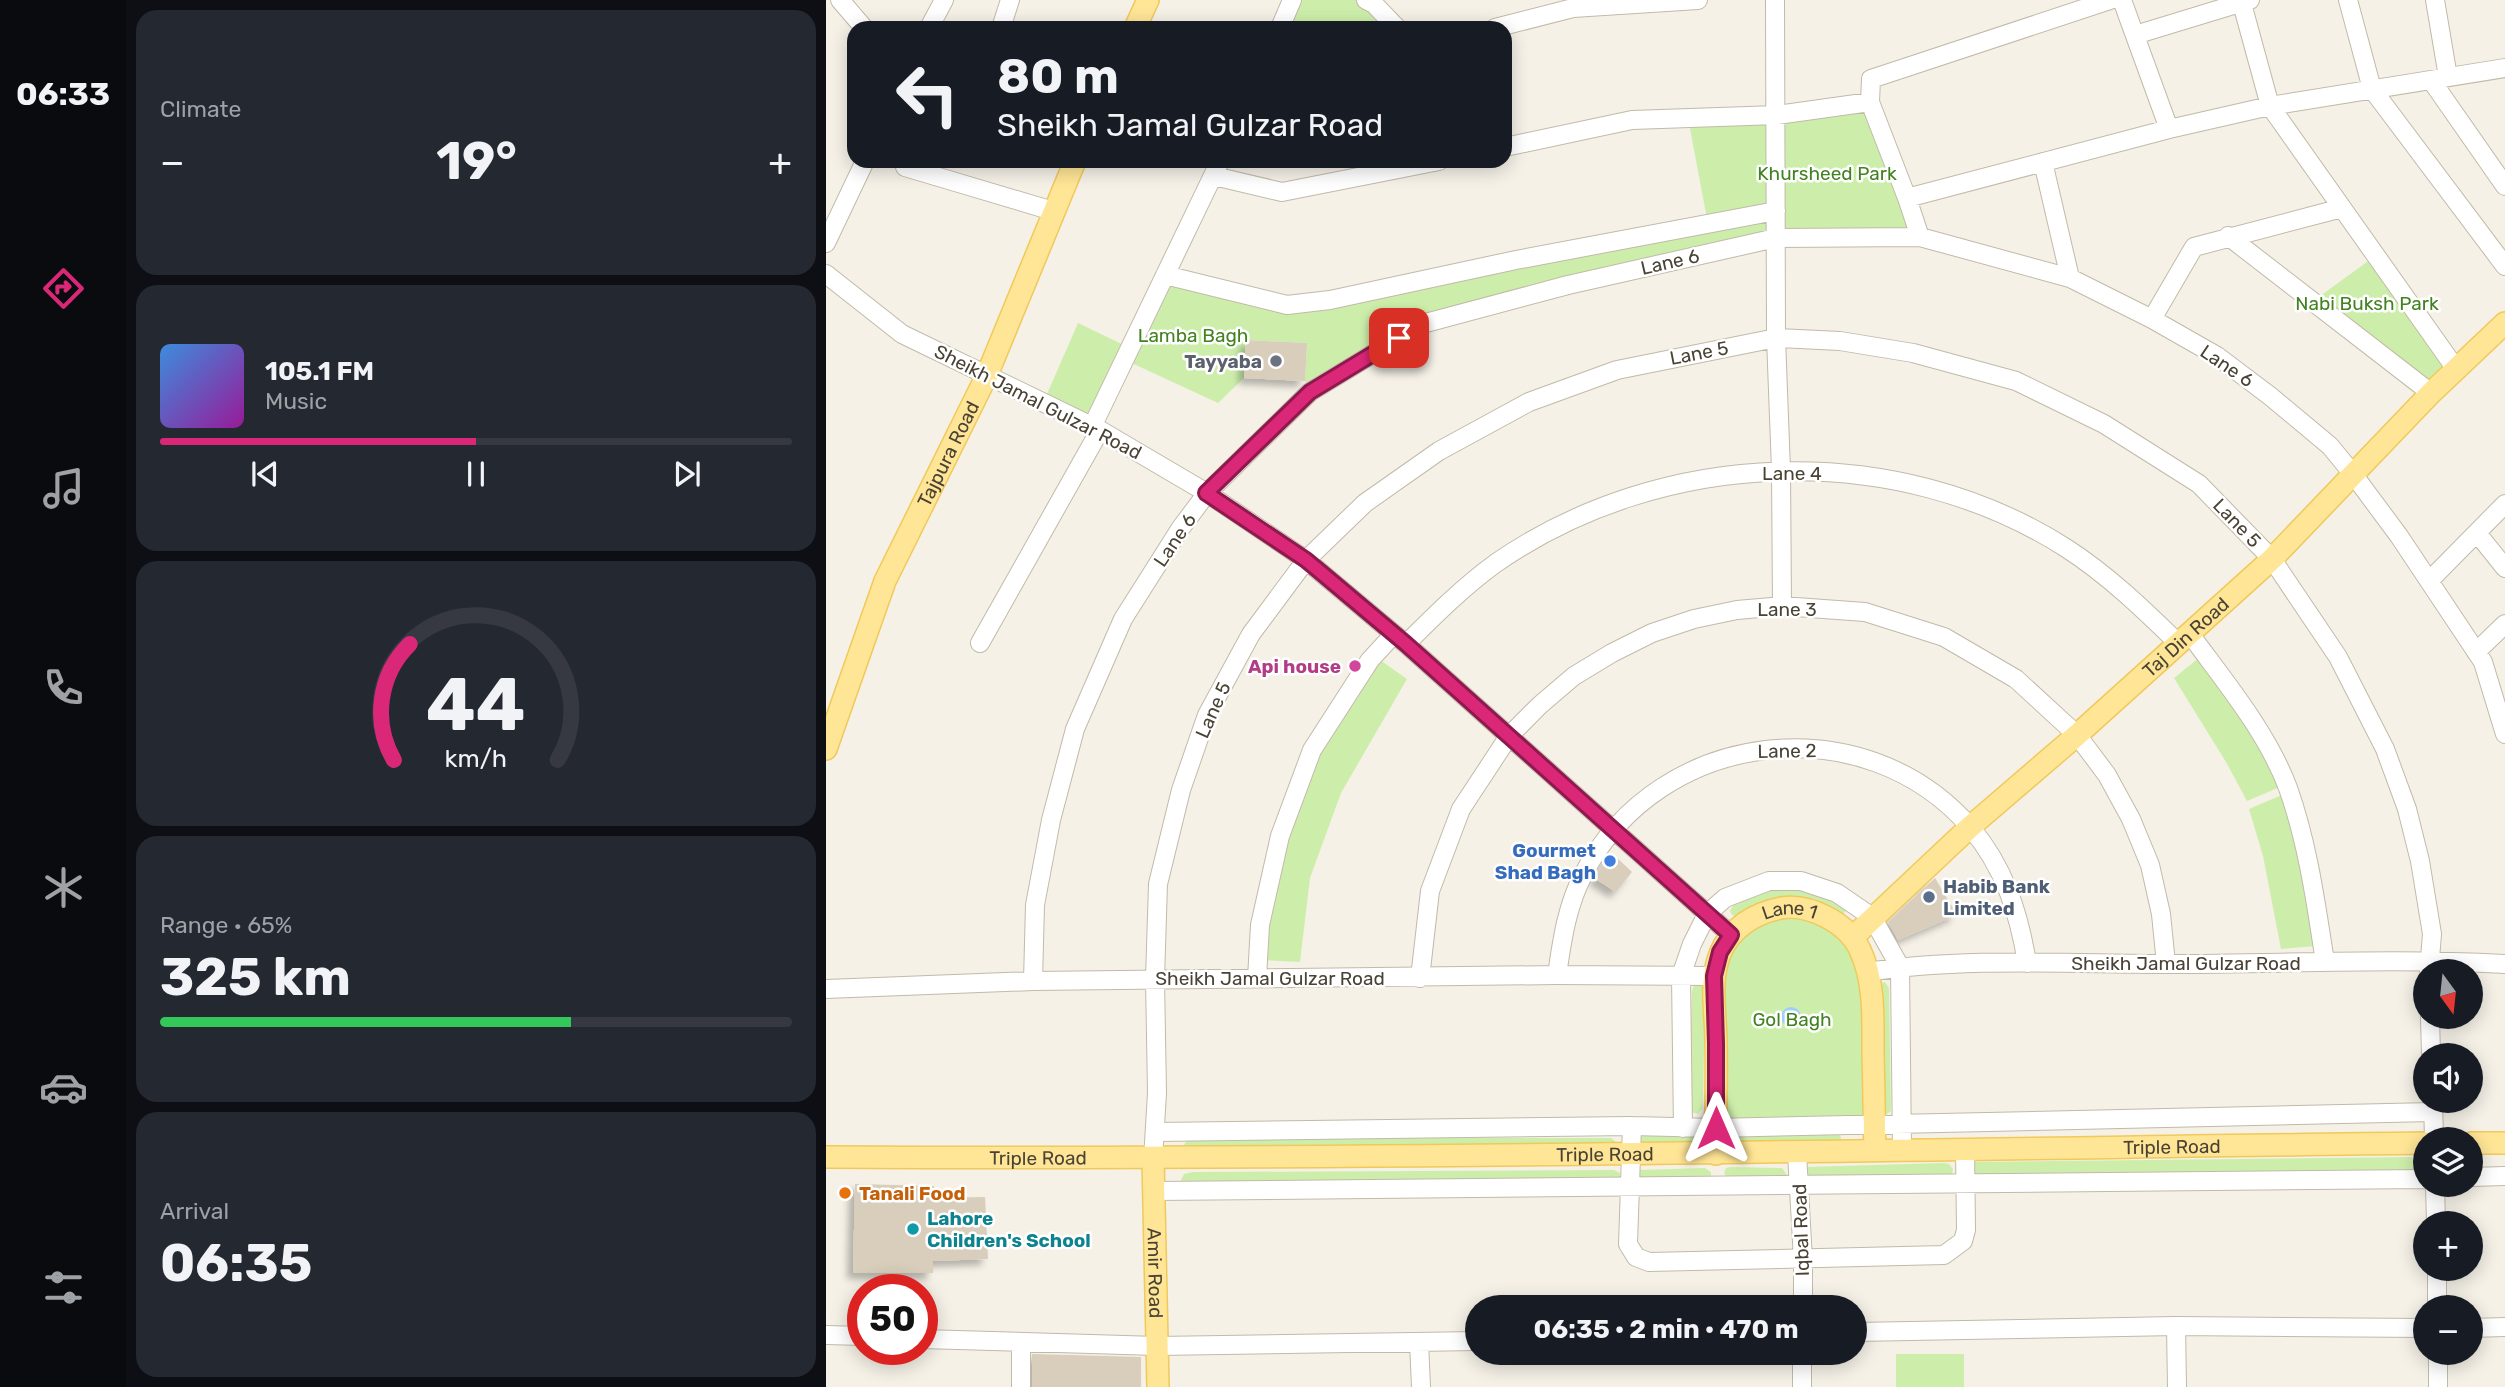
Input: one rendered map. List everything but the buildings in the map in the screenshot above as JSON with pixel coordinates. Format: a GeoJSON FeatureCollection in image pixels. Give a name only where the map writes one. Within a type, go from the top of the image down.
{"type":"FeatureCollection","features":[{"type":"Feature","properties":{"kind":"main road"},"geometry":{"type":"LineString","coordinates":[[1138,21],[1148,0]]}},
{"type":"Feature","properties":{"kind":"main road","name":"Tajpura Road"},"geometry":{"type":"LineString","coordinates":[[826,750],[885,581],[987,374],[1072,168]]}},
{"type":"Feature","properties":{"kind":"main road","name":"Taj Din Road"},"geometry":{"type":"LineString","coordinates":[[1853,937],[1871,917],[1970,827],[2077,735],[2272,559],[2431,393],[2505,323]]}},
{"type":"Feature","properties":{"kind":"main road","name":"Lane 1"},"geometry":{"type":"LineString","coordinates":[[1716,1154],[1714,976],[1720,952],[1731,935],[1746,921],[1763,912],[1784,907],[1804,908],[1824,914],[1853,937],[1860,949],[1868,972],[1872,1017],[1875,1150]]}},
{"type":"Feature","properties":{"kind":"main road","name":"Triple Road"},"geometry":{"type":"LineString","coordinates":[[826,1157],[1153,1159],[1632,1155],[2413,1143]]}},
{"type":"Feature","properties":{"kind":"main road"},"geometry":{"type":"LineString","coordinates":[[2483,1143],[2505,1143]]}},
{"type":"Feature","properties":{"kind":"main road","name":"Amir Road"},"geometry":{"type":"LineString","coordinates":[[1153,1159],[1158,1387]]}},
{"type":"Feature","properties":{"kind":"street"},"geometry":{"type":"LineString","coordinates":[[840,0],[858,21]]}},
{"type":"Feature","properties":{"kind":"street"},"geometry":{"type":"LineString","coordinates":[[933,21],[944,0]]}},
{"type":"Feature","properties":{"kind":"street"},"geometry":{"type":"LineString","coordinates":[[1003,21],[1010,0]]}},
{"type":"Feature","properties":{"kind":"street"},"geometry":{"type":"LineString","coordinates":[[1283,21],[1292,0]]}},
{"type":"Feature","properties":{"kind":"street"},"geometry":{"type":"LineString","coordinates":[[1366,0],[1374,4],[1390,21]]}},
{"type":"Feature","properties":{"kind":"street"},"geometry":{"type":"LineString","coordinates":[[1512,23],[1571,4],[1698,0]]}},
{"type":"Feature","properties":{"kind":"street"},"geometry":{"type":"LineString","coordinates":[[1775,0],[1776,338],[1782,606]]}},
{"type":"Feature","properties":{"kind":"street"},"geometry":{"type":"LineString","coordinates":[[1920,237],[1870,102],[1871,79],[2110,0]]}},
{"type":"Feature","properties":{"kind":"street"},"geometry":{"type":"LineString","coordinates":[[2122,0],[2169,128]]}},
{"type":"Feature","properties":{"kind":"street"},"geometry":{"type":"LineString","coordinates":[[2348,0],[2372,89],[2505,266]]}},
{"type":"Feature","properties":{"kind":"street"},"geometry":{"type":"LineString","coordinates":[[2435,0],[2440,78],[2505,186]]}},
{"type":"Feature","properties":{"kind":"street"},"geometry":{"type":"LineString","coordinates":[[2135,35],[2244,1],[2270,106],[2456,369]]}},
{"type":"Feature","properties":{"kind":"street"},"geometry":{"type":"LineString","coordinates":[[1907,198],[2169,128],[2270,106],[2505,68]]}},
{"type":"Feature","properties":{"kind":"street"},"geometry":{"type":"LineString","coordinates":[[1512,146],[1632,120],[1777,115],[1870,102]]}},
{"type":"Feature","properties":{"kind":"street"},"geometry":{"type":"LineString","coordinates":[[2043,162],[2070,278]]}},
{"type":"Feature","properties":{"kind":"street"},"geometry":{"type":"LineString","coordinates":[[826,243],[862,168]]}},
{"type":"Feature","properties":{"kind":"street"},"geometry":{"type":"LineString","coordinates":[[908,168],[1053,211]]}},
{"type":"Feature","properties":{"kind":"street"},"geometry":{"type":"LineString","coordinates":[[980,643],[1096,429],[1165,275],[1217,169],[1282,192],[1404,168]]}},
{"type":"Feature","properties":{"kind":"street"},"geometry":{"type":"LineString","coordinates":[[2152,319],[2194,247],[2342,208]]}},
{"type":"Feature","properties":{"kind":"street"},"geometry":{"type":"LineString","coordinates":[[1165,275],[1287,305],[1330,300],[1516,260],[1776,211]]}},
{"type":"Feature","properties":{"kind":"street"},"geometry":{"type":"LineString","coordinates":[[2228,236],[2431,393]]}},
{"type":"Feature","properties":{"kind":"street","name":"Lane 6"},"geometry":{"type":"LineString","coordinates":[[1033,981],[1035,905],[1051,820],[1075,729],[1123,619],[1206,493],[1310,392],[1422,324],[1568,285],[1776,238],[1920,237],[2070,278],[2152,319],[2217,356],[2330,446],[2353,474],[2483,662],[2505,734]]}},
{"type":"Feature","properties":{"kind":"street","name":"Sheikh Jamal Gulzar Road"},"geometry":{"type":"LineString","coordinates":[[826,274],[902,334],[1096,429],[1206,493],[1306,560],[1400,639],[1731,935]]}},
{"type":"Feature","properties":{"kind":"street","name":"Lane 5"},"geometry":{"type":"LineString","coordinates":[[1153,1159],[1157,1093],[1155,979],[1158,884],[1181,790],[1207,715],[1251,634],[1306,560],[1376,496],[1439,452],[1529,402],[1617,370],[1776,338],[1840,341],[1913,353],[2016,381],[2104,424],[2199,484],[2272,559],[2338,657],[2385,749],[2407,809],[2420,861],[2432,934],[2430,959]]}},
{"type":"Feature","properties":{"kind":"street","name":"Lane 4"},"geometry":{"type":"LineString","coordinates":[[1257,978],[1260,925],[1279,836],[1312,750],[1370,660],[1496,564],[1548,532],[1603,506],[1661,487],[1720,475],[1781,470],[1856,474],[1929,488],[1999,513],[2066,548],[2185,639],[2254,721],[2287,788],[2313,884],[2325,962]]}},
{"type":"Feature","properties":{"kind":"street"},"geometry":{"type":"LineString","coordinates":[[2429,582],[2505,504]]}},
{"type":"Feature","properties":{"kind":"street"},"geometry":{"type":"LineString","coordinates":[[2476,533],[2505,568]]}},
{"type":"Feature","properties":{"kind":"street","name":"Lane 3"},"geometry":{"type":"LineString","coordinates":[[1420,978],[1430,891],[1461,809],[1509,736],[1574,676],[1642,638],[1694,619],[1737,610],[1782,606],[1865,612],[1944,637],[2016,678],[2077,735],[2107,775],[2150,865],[2161,914],[2166,964]]}},
{"type":"Feature","properties":{"kind":"street"},"geometry":{"type":"LineString","coordinates":[[2476,652],[2505,624]]}},
{"type":"Feature","properties":{"kind":"street","name":"Lane 2"},"geometry":{"type":"LineString","coordinates":[[1557,975],[1564,922],[1583,873],[1613,829],[1650,794],[1693,768],[1741,752],[1792,747],[1842,751],[1890,767],[1933,793],[1970,827],[1992,857],[2010,890],[2021,926],[2027,963]]}},
{"type":"Feature","properties":{"kind":"street"},"geometry":{"type":"LineString","coordinates":[[1683,1128],[1681,976],[1692,944],[1707,914],[1725,898],[1769,881],[1801,881],[1837,893],[1871,917],[1900,967],[1902,1149]]}},
{"type":"Feature","properties":{"kind":"street","name":"Sheikh Jamal Gulzar Road"},"geometry":{"type":"LineString","coordinates":[[1868,972],[1900,967],[2027,963],[2325,962],[2413,965]]}},
{"type":"Feature","properties":{"kind":"street","name":"Sheikh Jamal Gulzar Road"},"geometry":{"type":"LineString","coordinates":[[2483,965],[2505,964]]}},
{"type":"Feature","properties":{"kind":"street","name":"Sheikh Jamal Gulzar Road"},"geometry":{"type":"LineString","coordinates":[[826,989],[1155,979],[1714,976]]}},
{"type":"Feature","properties":{"kind":"street"},"geometry":{"type":"LineString","coordinates":[[1155,1132],[1902,1125],[2413,1107]]}},
{"type":"Feature","properties":{"kind":"street"},"geometry":{"type":"LineString","coordinates":[[1632,1126],[1628,1244],[1636,1257],[1649,1262],[1944,1255],[1963,1241],[1966,1230],[1965,1149]]}},
{"type":"Feature","properties":{"kind":"street","name":"Iqbal Road"},"geometry":{"type":"LineString","coordinates":[[1797,1153],[1803,1295]]}},
{"type":"Feature","properties":{"kind":"street"},"geometry":{"type":"LineString","coordinates":[[1716,1154],[1716,1185]]}},
{"type":"Feature","properties":{"kind":"street"},"geometry":{"type":"LineString","coordinates":[[2483,1177],[2505,1176]]}},
{"type":"Feature","properties":{"kind":"street"},"geometry":{"type":"LineString","coordinates":[[1154,1191],[2413,1179]]}},
{"type":"Feature","properties":{"kind":"street"},"geometry":{"type":"LineString","coordinates":[[2176,1326],[2177,1387]]}},
{"type":"Feature","properties":{"kind":"street"},"geometry":{"type":"LineString","coordinates":[[1867,1332],[2176,1326],[2413,1328]]}},
{"type":"Feature","properties":{"kind":"street"},"geometry":{"type":"LineString","coordinates":[[2483,1328],[2505,1327]]}},
{"type":"Feature","properties":{"kind":"street"},"geometry":{"type":"LineString","coordinates":[[826,1335],[847,1336]]}},
{"type":"Feature","properties":{"kind":"street"},"geometry":{"type":"LineString","coordinates":[[938,1340],[1157,1346],[1465,1341]]}},
{"type":"Feature","properties":{"kind":"street"},"geometry":{"type":"LineString","coordinates":[[1419,1342],[1421,1387]]}},
{"type":"Feature","properties":{"kind":"street"},"geometry":{"type":"LineString","coordinates":[[1021,1343],[1021,1387]]}},
{"type":"Feature","properties":{"kind":"street"},"geometry":{"type":"LineString","coordinates":[[1802,1365],[1802,1387]]}},
{"type":"Feature","properties":{"kind":"street"},"geometry":{"type":"LineString","coordinates":[[2438,1365],[2438,1387]]}},
{"type":"Feature","properties":{"kind":"green space"},"geometry":{"type":"Polygon","coordinates":[[[1292,0],[1366,0],[1389,21],[1283,21],[1292,0]]]}},
{"type":"Feature","properties":{"kind":"green space"},"geometry":{"type":"Polygon","coordinates":[[[1870,102],[1920,237],[1776,238],[1422,324],[1310,392],[1305,381],[1307,343],[1246,340],[1244,378],[1218,403],[1125,360],[1096,418],[1047,394],[1078,323],[1130,348],[1165,275],[1287,305],[1708,224],[1688,118],[1870,102]]]}},
{"type":"Feature","properties":{"kind":"green space","name":"Nabi Buksh Park"},"geometry":{"type":"Polygon","coordinates":[[[2375,256],[2456,369],[2431,393],[2312,302],[2375,256]]]}},
{"type":"Feature","properties":{"kind":"green space"},"geometry":{"type":"Polygon","coordinates":[[[2200,657],[2251,726],[2280,787],[2247,801],[2174,678],[2200,657]]]}},
{"type":"Feature","properties":{"kind":"green space"},"geometry":{"type":"Polygon","coordinates":[[[1380,660],[1407,679],[1341,793],[1310,878],[1300,962],[1261,960],[1280,854],[1314,754],[1380,660]]]}},
{"type":"Feature","properties":{"kind":"green space"},"geometry":{"type":"Polygon","coordinates":[[[2284,794],[2307,877],[2317,946],[2281,949],[2263,856],[2249,809],[2284,794]]]}},
{"type":"Feature","properties":{"kind":"green space"},"geometry":{"type":"Polygon","coordinates":[[[1787,885],[1823,893],[1846,910],[1842,916],[1737,917],[1730,911],[1733,905],[1774,887],[1787,885]]]}},
{"type":"Feature","properties":{"kind":"green space","name":"Gol Bagh"},"geometry":{"type":"Polygon","coordinates":[[[1793,917],[1812,919],[1834,929],[1862,967],[1864,1119],[1722,1124],[1724,968],[1736,947],[1751,932],[1793,917]]]}},
{"type":"Feature","properties":{"kind":"green space"},"geometry":{"type":"Polygon","coordinates":[[[1885,982],[1889,988],[1891,1111],[1887,1114],[1884,1114],[1880,983],[1885,982]]]}},
{"type":"Feature","properties":{"kind":"green space"},"geometry":{"type":"Polygon","coordinates":[[[1698,984],[1705,990],[1703,1108],[1698,1114],[1691,1112],[1689,1108],[1692,991],[1694,985],[1698,984]]]}},
{"type":"Feature","properties":{"kind":"green space"},"geometry":{"type":"Polygon","coordinates":[[[1641,1134],[1706,1135],[1706,1143],[1640,1149],[1636,1137],[1641,1134]]]}},
{"type":"Feature","properties":{"kind":"green space"},"geometry":{"type":"Polygon","coordinates":[[[1728,1134],[1840,1134],[1842,1142],[1730,1145],[1727,1141],[1728,1134]]]}},
{"type":"Feature","properties":{"kind":"green space"},"geometry":{"type":"Polygon","coordinates":[[[1611,1138],[1616,1145],[1183,1148],[1189,1140],[1611,1138]]]}},
{"type":"Feature","properties":{"kind":"green space"},"geometry":{"type":"Polygon","coordinates":[[[2412,1157],[2413,1169],[2411,1172],[1974,1180],[1973,1162],[2412,1157]]]}},
{"type":"Feature","properties":{"kind":"green space"},"geometry":{"type":"Polygon","coordinates":[[[1944,1163],[1953,1169],[1952,1175],[1806,1180],[1806,1167],[1944,1163]]]}},
{"type":"Feature","properties":{"kind":"green space"},"geometry":{"type":"Polygon","coordinates":[[[1705,1168],[1711,1172],[1711,1179],[1638,1181],[1638,1170],[1705,1168]]]}},
{"type":"Feature","properties":{"kind":"green space"},"geometry":{"type":"Polygon","coordinates":[[[1726,1168],[1782,1168],[1787,1175],[1785,1179],[1728,1179],[1724,1173],[1726,1168]]]}},
{"type":"Feature","properties":{"kind":"green space"},"geometry":{"type":"Polygon","coordinates":[[[1614,1170],[1620,1173],[1620,1179],[1183,1183],[1181,1180],[1184,1174],[1193,1172],[1614,1170]]]}},
{"type":"Feature","properties":{"kind":"green space"},"geometry":{"type":"Polygon","coordinates":[[[1896,1354],[1964,1354],[1964,1387],[1896,1387],[1896,1354]]]}},
{"type":"Feature","properties":{"kind":"water"},"geometry":{"type":"Polygon","coordinates":[[[1791,1007],[1798,1010],[1801,1017],[1798,1024],[1791,1027],[1784,1024],[1781,1017],[1784,1010],[1791,1007]]]}},
{"type":"Feature","properties":{"kind":"place","name":"Tayyaba"},"geometry":{"type":"Point","coordinates":[1276,361]}},
{"type":"Feature","properties":{"kind":"place","name":"Api house"},"geometry":{"type":"Point","coordinates":[1355,666]}},
{"type":"Feature","properties":{"kind":"place","name":"Gourmet Shad Bagh"},"geometry":{"type":"Point","coordinates":[1610,861]}},
{"type":"Feature","properties":{"kind":"place","name":"Habib Bank Limited"},"geometry":{"type":"Point","coordinates":[1929,897]}},
{"type":"Feature","properties":{"kind":"place","name":"Tanali Food"},"geometry":{"type":"Point","coordinates":[845,1193]}},
{"type":"Feature","properties":{"kind":"place","name":"Lahore Children's School"},"geometry":{"type":"Point","coordinates":[913,1229]}},
{"type":"Feature","properties":{"kind":"route"},"geometry":{"type":"LineString","coordinates":[[1399,338],[1310,392],[1206,493],[1306,560],[1406,644],[1731,935],[1720,952],[1714,976],[1716,1128]]}},
{"type":"Feature","properties":{"kind":"park label","name":"Khursheed Park"},"geometry":{"type":"Point","coordinates":[1827,173]}},
{"type":"Feature","properties":{"kind":"park label","name":"Lamba Bagh"},"geometry":{"type":"Point","coordinates":[1193,335]}}]}
